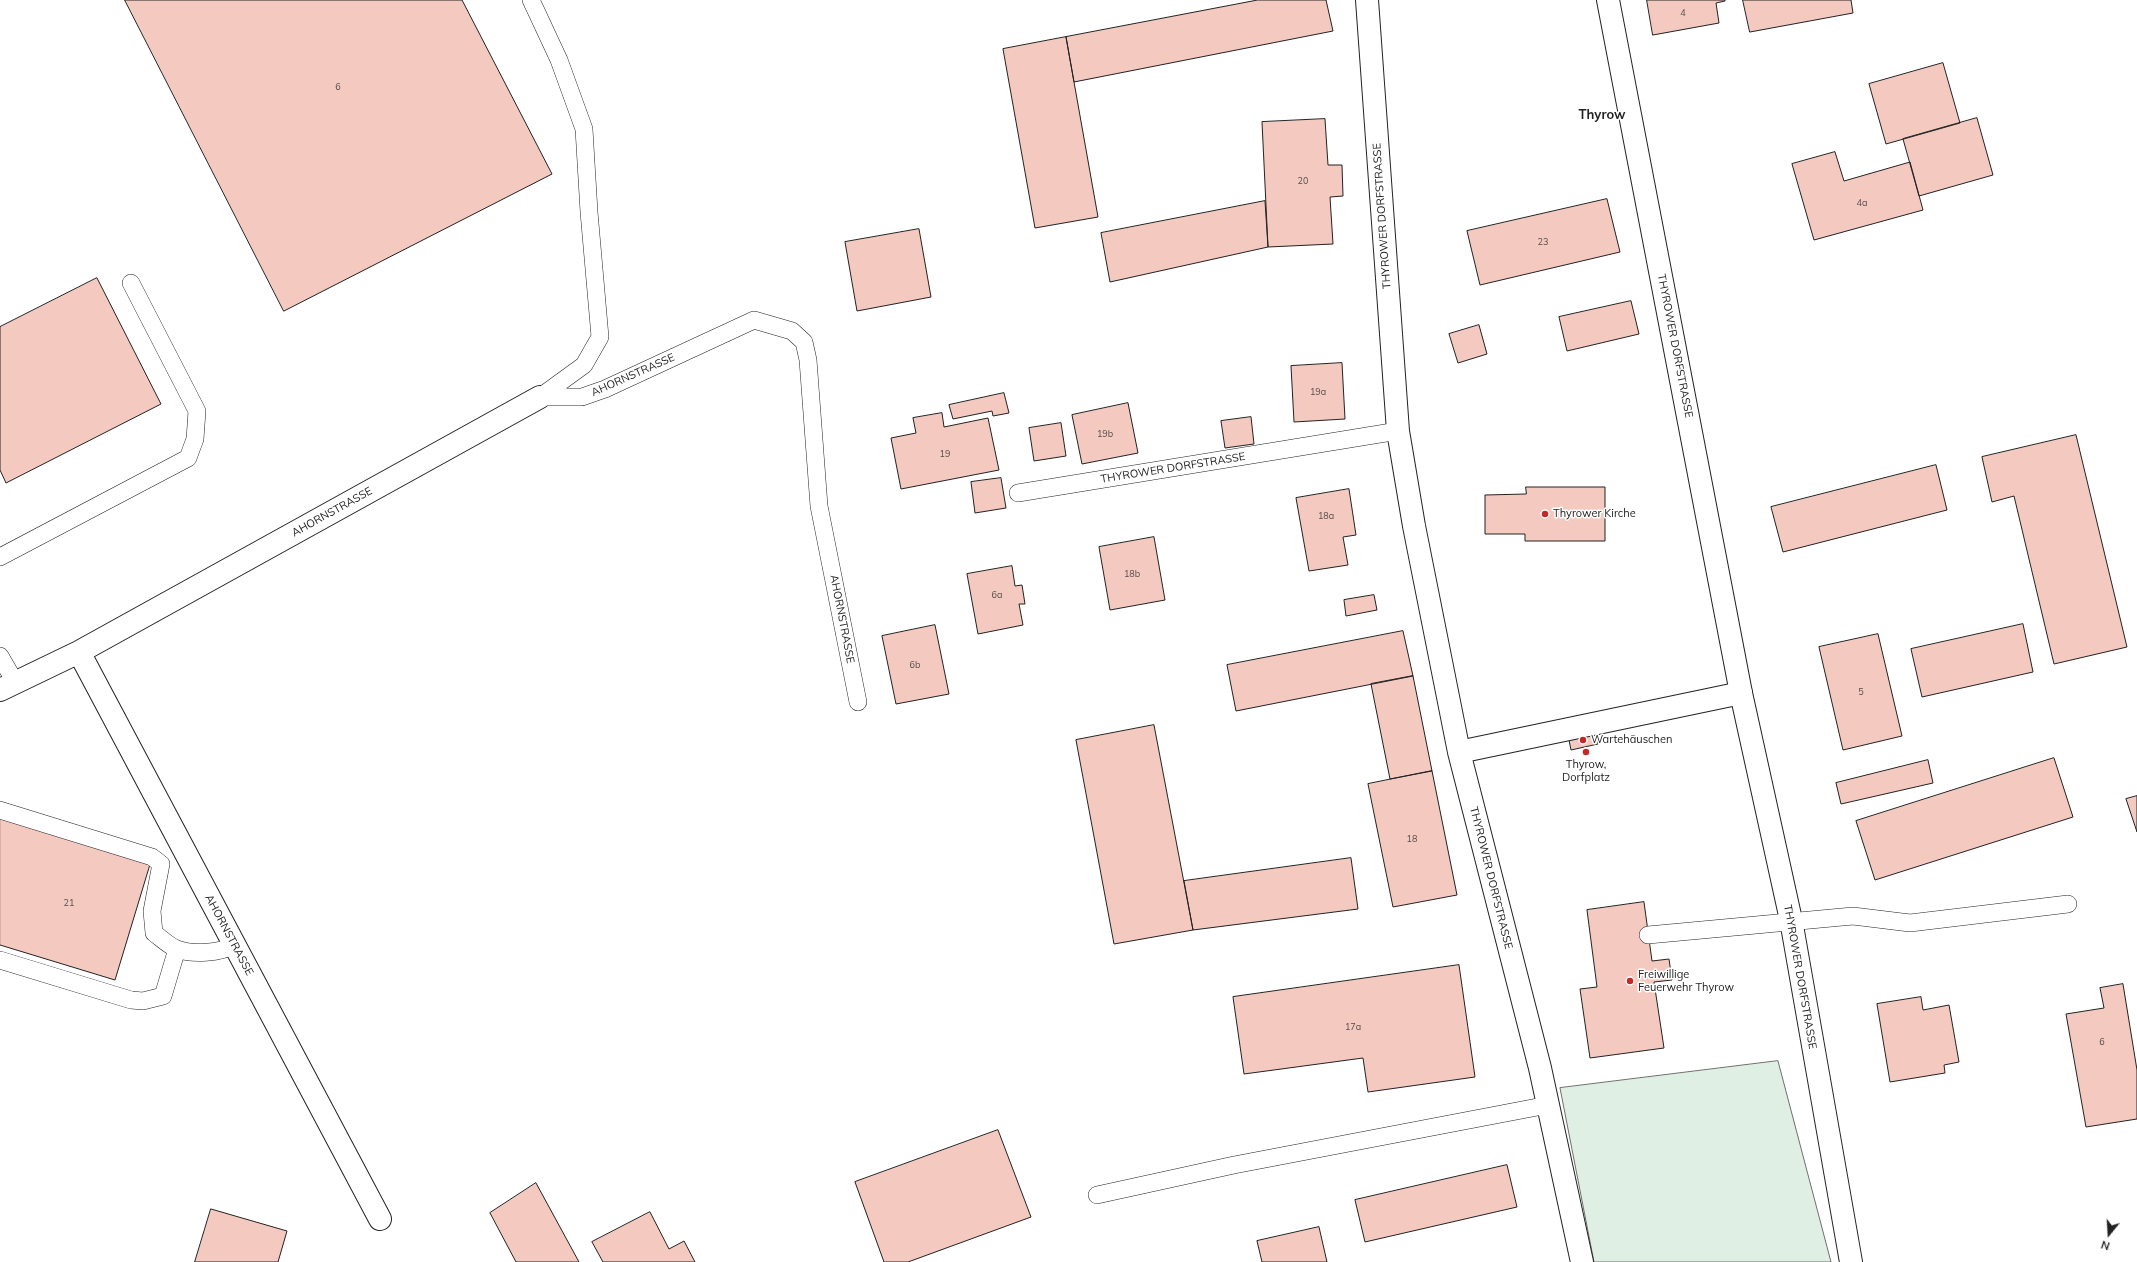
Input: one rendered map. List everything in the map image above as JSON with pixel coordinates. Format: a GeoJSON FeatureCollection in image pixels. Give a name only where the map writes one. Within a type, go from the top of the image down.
{"type":"FeatureCollection","features":[{"type":"Feature","properties":{"kind":"street","name":"THYROWER DORFSTRASSE"},"geometry":{"type":"LineString","coordinates":[[1367,0],[1398,431],[1414,526],[1459,752],[1548,1105],[1582,1262]]}},
{"type":"Feature","properties":{"kind":"street","name":"THYROWER DORFSTRASSE"},"geometry":{"type":"LineString","coordinates":[[1608,0],[1741,693],[1791,920],[1851,1262]]}},
{"type":"Feature","properties":{"kind":"street","name":"AHORNSTRASSE"},"geometry":{"type":"LineString","coordinates":[[8,686],[79,652],[540,397]]}},
{"type":"Feature","properties":{"kind":"street","name":"AHORNSTRASSE"},"geometry":{"type":"LineString","coordinates":[[79,652],[380,1219]]}},
{"type":"Feature","properties":{"kind":"street"},"geometry":{"type":"LineString","coordinates":[[1459,752],[1741,693]]}},
{"type":"Feature","properties":{"kind":"lane"},"geometry":{"type":"LineString","coordinates":[[531,0],[559,60],[584,129],[589,212],[600,337],[584,365],[540,397]]}},
{"type":"Feature","properties":{"kind":"lane"},"geometry":{"type":"LineString","coordinates":[[0,557],[188,458],[195,439],[197,411],[131,283]]}},
{"type":"Feature","properties":{"kind":"lane","name":"AHORNSTRASSE"},"geometry":{"type":"LineString","coordinates":[[540,397],[582,397],[605,389],[754,320],[792,331],[804,342],[808,360],[819,506],[858,702]]}},
{"type":"Feature","properties":{"kind":"lane","name":"THYROWER DORFSTRASSE"},"geometry":{"type":"LineString","coordinates":[[1018,493],[1398,431]]}},
{"type":"Feature","properties":{"kind":"lane"},"geometry":{"type":"LineString","coordinates":[[0,656],[8,686]]}},
{"type":"Feature","properties":{"kind":"lane"},"geometry":{"type":"LineString","coordinates":[[0,810],[152,857],[161,864],[152,911],[154,933],[177,949],[208,953],[225,950],[234,945]]}},
{"type":"Feature","properties":{"kind":"lane"},"geometry":{"type":"LineString","coordinates":[[1648,935],[1791,920],[1853,916],[1910,923],[2068,904]]}},
{"type":"Feature","properties":{"kind":"lane"},"geometry":{"type":"LineString","coordinates":[[0,960],[131,1000],[143,1001],[163,996],[177,949]]}},
{"type":"Feature","properties":{"kind":"lane"},"geometry":{"type":"LineString","coordinates":[[1097,1195],[1234,1165],[1548,1105]]}},
{"type":"Feature","properties":{"kind":"green space"},"geometry":{"type":"Polygon","coordinates":[[[1778,1061],[1831,1262],[1594,1262],[1560,1088],[1778,1061]]]}},
{"type":"Feature","properties":{"kind":"building"},"geometry":{"type":"Polygon","coordinates":[[[125,0],[462,0],[552,174],[284,311],[125,0]]]}},
{"type":"Feature","properties":{"kind":"building"},"geometry":{"type":"Polygon","coordinates":[[[1258,0],[1326,0],[1333,31],[1074,82],[1066,37],[1258,0]]]}},
{"type":"Feature","properties":{"kind":"building"},"geometry":{"type":"Polygon","coordinates":[[[1647,0],[1725,1],[1716,3],[1719,23],[1653,35],[1647,0]]]}},
{"type":"Feature","properties":{"kind":"building"},"geometry":{"type":"Polygon","coordinates":[[[1743,0],[1851,0],[1853,13],[1750,32],[1743,0]]]}},
{"type":"Feature","properties":{"kind":"building"},"geometry":{"type":"Polygon","coordinates":[[[1066,37],[1098,217],[1035,228],[1003,49],[1066,37]]]}},
{"type":"Feature","properties":{"kind":"building"},"geometry":{"type":"Polygon","coordinates":[[[1943,63],[1960,123],[1886,144],[1869,84],[1943,63]]]}},
{"type":"Feature","properties":{"kind":"building"},"geometry":{"type":"Polygon","coordinates":[[[1977,118],[1993,175],[1919,196],[1903,139],[1977,118]]]}},
{"type":"Feature","properties":{"kind":"building"},"geometry":{"type":"Polygon","coordinates":[[[1325,119],[1328,165],[1342,165],[1343,196],[1330,197],[1333,244],[1268,247],[1262,122],[1325,119]]]}},
{"type":"Feature","properties":{"kind":"building"},"geometry":{"type":"Polygon","coordinates":[[[1835,152],[1844,181],[1910,162],[1923,210],[1814,240],[1792,164],[1835,152]]]}},
{"type":"Feature","properties":{"kind":"building"},"geometry":{"type":"Polygon","coordinates":[[[1607,199],[1620,252],[1480,285],[1467,231],[1607,199]]]}},
{"type":"Feature","properties":{"kind":"building"},"geometry":{"type":"Polygon","coordinates":[[[1265,201],[1268,247],[1110,282],[1101,233],[1265,201]]]}},
{"type":"Feature","properties":{"kind":"building"},"geometry":{"type":"Polygon","coordinates":[[[919,229],[931,297],[857,311],[845,242],[919,229]]]}},
{"type":"Feature","properties":{"kind":"building"},"geometry":{"type":"Polygon","coordinates":[[[97,278],[161,404],[6,483],[0,470],[0,327],[97,278]]]}},
{"type":"Feature","properties":{"kind":"building"},"geometry":{"type":"Polygon","coordinates":[[[1631,301],[1639,334],[1567,351],[1559,317],[1631,301]]]}},
{"type":"Feature","properties":{"kind":"building"},"geometry":{"type":"Polygon","coordinates":[[[1479,325],[1487,354],[1458,363],[1449,334],[1479,325]]]}},
{"type":"Feature","properties":{"kind":"building"},"geometry":{"type":"Polygon","coordinates":[[[1342,363],[1345,419],[1294,422],[1291,366],[1342,363]]]}},
{"type":"Feature","properties":{"kind":"building"},"geometry":{"type":"Polygon","coordinates":[[[1004,393],[1009,413],[993,416],[992,411],[953,419],[949,405],[1004,393]]]}},
{"type":"Feature","properties":{"kind":"building"},"geometry":{"type":"Polygon","coordinates":[[[1128,403],[1138,453],[1082,464],[1072,415],[1128,403]]]}},
{"type":"Feature","properties":{"kind":"building"},"geometry":{"type":"Polygon","coordinates":[[[942,413],[944,427],[988,418],[999,470],[901,489],[891,438],[916,433],[913,418],[942,413]]]}},
{"type":"Feature","properties":{"kind":"building"},"geometry":{"type":"Polygon","coordinates":[[[1251,417],[1254,444],[1225,448],[1221,421],[1251,417]]]}},
{"type":"Feature","properties":{"kind":"building"},"geometry":{"type":"Polygon","coordinates":[[[1061,423],[1066,456],[1034,461],[1029,428],[1061,423]]]}},
{"type":"Feature","properties":{"kind":"building"},"geometry":{"type":"Polygon","coordinates":[[[2076,435],[2127,647],[2054,664],[2014,496],[1992,502],[1982,457],[2076,435]]]}},
{"type":"Feature","properties":{"kind":"building"},"geometry":{"type":"Polygon","coordinates":[[[1936,465],[1947,510],[1783,552],[1771,507],[1936,465]]]}},
{"type":"Feature","properties":{"kind":"building"},"geometry":{"type":"Polygon","coordinates":[[[1001,478],[1006,508],[975,513],[971,482],[1001,478]]]}},
{"type":"Feature","properties":{"kind":"building","name":"Thyrower Kirche"},"geometry":{"type":"Polygon","coordinates":[[[1526,487],[1605,487],[1605,541],[1525,541],[1525,534],[1485,534],[1485,495],[1526,494],[1526,487]]]}},
{"type":"Feature","properties":{"kind":"building"},"geometry":{"type":"Polygon","coordinates":[[[1349,489],[1356,535],[1343,537],[1348,565],[1309,571],[1296,498],[1349,489]]]}},
{"type":"Feature","properties":{"kind":"building"},"geometry":{"type":"Polygon","coordinates":[[[1154,537],[1165,600],[1110,610],[1099,547],[1154,537]]]}},
{"type":"Feature","properties":{"kind":"building"},"geometry":{"type":"Polygon","coordinates":[[[1012,566],[1015,586],[1022,585],[1025,604],[1019,604],[1023,625],[978,634],[967,574],[1012,566]]]}},
{"type":"Feature","properties":{"kind":"building"},"geometry":{"type":"Polygon","coordinates":[[[1374,595],[1377,610],[1346,616],[1344,600],[1374,595]]]}},
{"type":"Feature","properties":{"kind":"building"},"geometry":{"type":"Polygon","coordinates":[[[2023,624],[2033,672],[1922,697],[1911,649],[2023,624]]]}},
{"type":"Feature","properties":{"kind":"building"},"geometry":{"type":"Polygon","coordinates":[[[935,625],[949,694],[896,704],[882,636],[935,625]]]}},
{"type":"Feature","properties":{"kind":"building"},"geometry":{"type":"Polygon","coordinates":[[[1403,631],[1413,676],[1236,711],[1227,665],[1403,631]]]}},
{"type":"Feature","properties":{"kind":"building"},"geometry":{"type":"Polygon","coordinates":[[[1878,634],[1902,736],[1843,750],[1819,647],[1878,634]]]}},
{"type":"Feature","properties":{"kind":"building"},"geometry":{"type":"Polygon","coordinates":[[[1413,676],[1432,771],[1390,779],[1371,684],[1413,676]]]}},
{"type":"Feature","properties":{"kind":"building"},"geometry":{"type":"Polygon","coordinates":[[[1154,725],[1193,930],[1114,944],[1076,740],[1154,725]]]}},
{"type":"Feature","properties":{"kind":"building","name":"Wartehäuschen"},"geometry":{"type":"Polygon","coordinates":[[[1595,730],[1598,744],[1571,750],[1568,735],[1595,730]]]}},
{"type":"Feature","properties":{"kind":"building"},"geometry":{"type":"Polygon","coordinates":[[[2054,758],[2073,817],[1875,880],[1856,821],[2054,758]]]}},
{"type":"Feature","properties":{"kind":"building"},"geometry":{"type":"Polygon","coordinates":[[[1928,760],[1933,783],[1841,804],[1836,783],[1928,760]]]}},
{"type":"Feature","properties":{"kind":"building"},"geometry":{"type":"Polygon","coordinates":[[[1432,771],[1457,895],[1393,907],[1368,784],[1432,771]]]}},
{"type":"Feature","properties":{"kind":"building"},"geometry":{"type":"Polygon","coordinates":[[[2137,796],[2137,832],[2126,799],[2137,796]]]}},
{"type":"Feature","properties":{"kind":"building"},"geometry":{"type":"Polygon","coordinates":[[[0,815],[151,861],[115,980],[0,945],[0,815]]]}},
{"type":"Feature","properties":{"kind":"building"},"geometry":{"type":"Polygon","coordinates":[[[1351,858],[1358,909],[1193,930],[1184,881],[1351,858]]]}},
{"type":"Feature","properties":{"kind":"building","name":"Freiwillige Feuerwehr Thyrow"},"geometry":{"type":"Polygon","coordinates":[[[1644,902],[1652,961],[1669,959],[1672,980],[1654,982],[1664,1048],[1590,1058],[1580,989],[1597,987],[1587,910],[1644,902]]]}},
{"type":"Feature","properties":{"kind":"building"},"geometry":{"type":"Polygon","coordinates":[[[1459,965],[1475,1077],[1368,1092],[1363,1058],[1244,1074],[1233,997],[1459,965]]]}},
{"type":"Feature","properties":{"kind":"building"},"geometry":{"type":"Polygon","coordinates":[[[2123,984],[2137,1070],[2137,1119],[2086,1127],[2066,1014],[2104,1008],[2100,988],[2123,984]]]}},
{"type":"Feature","properties":{"kind":"building"},"geometry":{"type":"Polygon","coordinates":[[[1921,997],[1923,1010],[1949,1005],[1959,1062],[1944,1065],[1945,1073],[1890,1082],[1877,1004],[1921,997]]]}},
{"type":"Feature","properties":{"kind":"building"},"geometry":{"type":"Polygon","coordinates":[[[998,1130],[1031,1217],[908,1262],[884,1262],[855,1182],[998,1130]]]}},
{"type":"Feature","properties":{"kind":"building"},"geometry":{"type":"Polygon","coordinates":[[[1507,1165],[1517,1207],[1365,1242],[1355,1200],[1507,1165]]]}},
{"type":"Feature","properties":{"kind":"building"},"geometry":{"type":"Polygon","coordinates":[[[536,1183],[579,1262],[516,1262],[490,1213],[536,1183]]]}},
{"type":"Feature","properties":{"kind":"building"},"geometry":{"type":"Polygon","coordinates":[[[211,1209],[287,1231],[278,1262],[195,1262],[211,1209]]]}},
{"type":"Feature","properties":{"kind":"building"},"geometry":{"type":"Polygon","coordinates":[[[650,1212],[669,1249],[684,1241],[695,1262],[603,1262],[592,1242],[650,1212]]]}},
{"type":"Feature","properties":{"kind":"building"},"geometry":{"type":"Polygon","coordinates":[[[1319,1227],[1327,1262],[1262,1262],[1257,1241],[1319,1227]]]}},
{"type":"Feature","properties":{"kind":"place","name":"Thyrower Kirche"},"geometry":{"type":"Point","coordinates":[1545,514]}},
{"type":"Feature","properties":{"kind":"place","name":"Wartehäuschen"},"geometry":{"type":"Point","coordinates":[1583,740]}},
{"type":"Feature","properties":{"kind":"place","name":"Thyrow, Dorfplatz"},"geometry":{"type":"Point","coordinates":[1586,752]}},
{"type":"Feature","properties":{"kind":"place","name":"Freiwillige Feuerwehr Thyrow"},"geometry":{"type":"Point","coordinates":[1630,981]}},
{"type":"Feature","properties":{"kind":"district","name":"Thyrow"},"geometry":{"type":"Point","coordinates":[1602,115]}}]}
